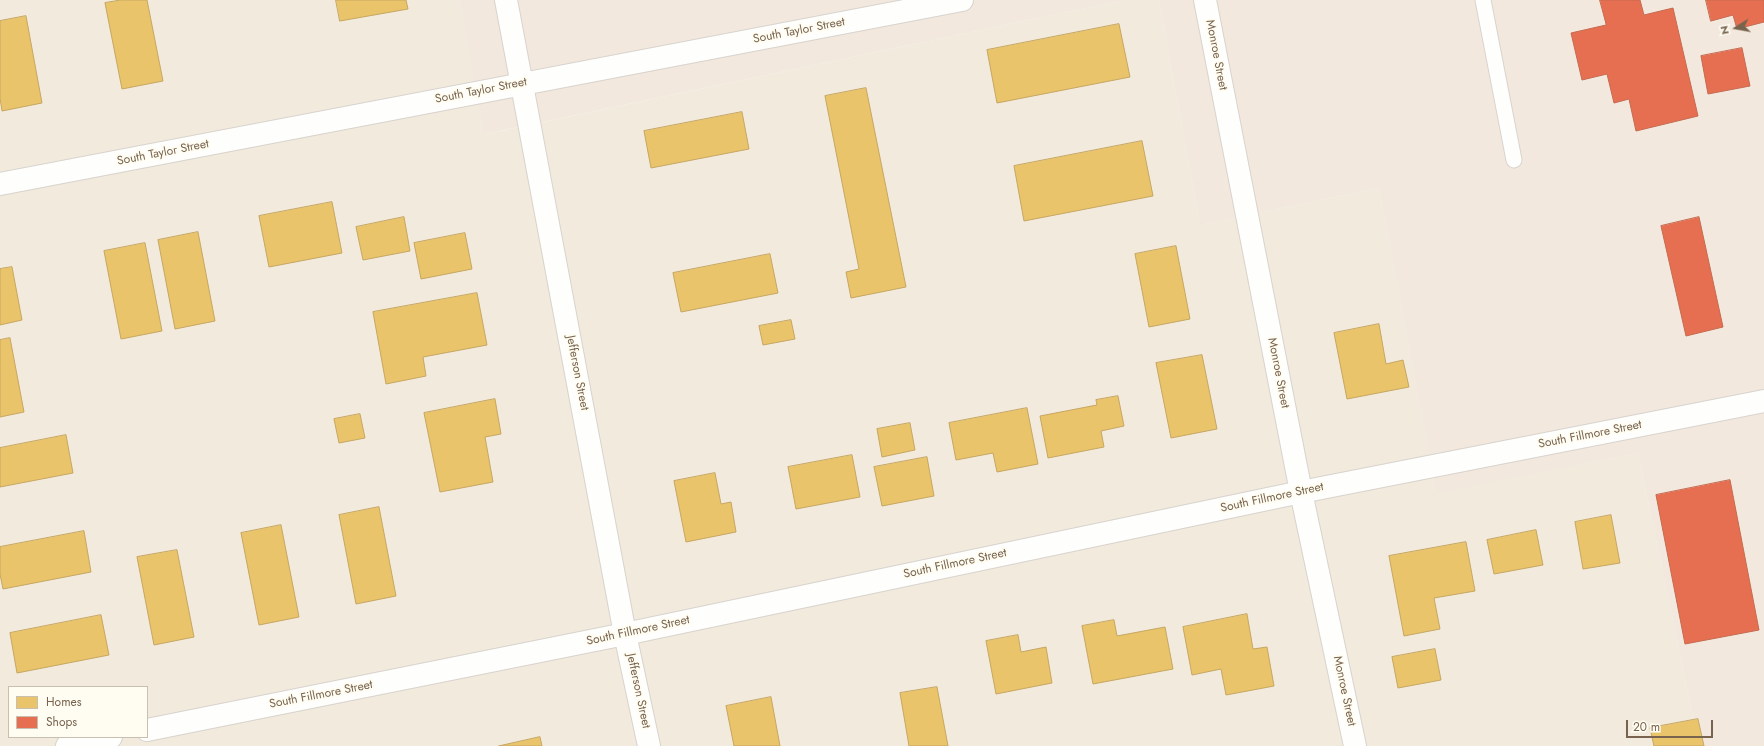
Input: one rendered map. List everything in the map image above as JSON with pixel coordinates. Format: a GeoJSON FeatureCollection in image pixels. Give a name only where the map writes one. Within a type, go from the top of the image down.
{"type":"FeatureCollection","features":[{"type":"Feature","properties":{"kind":"street","name":"Jefferson Street"},"geometry":{"type":"LineString","coordinates":[[506,0],[626,634],[649,746]]}},
{"type":"Feature","properties":{"kind":"street","name":"South Taylor Street"},"geometry":{"type":"LineString","coordinates":[[0,184],[962,0]]}},
{"type":"Feature","properties":{"kind":"street","name":"Monroe Street"},"geometry":{"type":"LineString","coordinates":[[1205,0],[1301,492],[1356,746]]}},
{"type":"Feature","properties":{"kind":"street","name":"South Fillmore Street"},"geometry":{"type":"LineString","coordinates":[[148,730],[626,634],[1301,492],[1764,401]]}},
{"type":"Feature","properties":{"kind":"street"},"geometry":{"type":"LineString","coordinates":[[66,746],[106,738]]}},
{"type":"Feature","properties":{"kind":"lane"},"geometry":{"type":"LineString","coordinates":[[1483,0],[1514,160]]}},
{"type":"Feature","properties":{"kind":"shaded area"},"geometry":{"type":"Polygon","coordinates":[[[0,0],[459,0],[486,134],[1124,0],[1159,0],[1200,225],[1379,188],[1436,492],[1638,453],[1699,746],[0,746],[0,0]]]}},
{"type":"Feature","properties":{"kind":"shaded area"},"geometry":{"type":"Polygon","coordinates":[[[459,0],[1124,0],[485,134],[459,0]]]}},
{"type":"Feature","properties":{"kind":"shaded area"},"geometry":{"type":"Polygon","coordinates":[[[1159,0],[1764,0],[1764,746],[1699,746],[1638,453],[1436,493],[1379,188],[1200,225],[1159,0]]]}},
{"type":"Feature","properties":{"kind":"building: Homes"},"geometry":{"type":"Polygon","coordinates":[[[121,0],[147,0],[163,81],[122,89],[105,3],[121,0]]]}},
{"type":"Feature","properties":{"kind":"building: Homes"},"geometry":{"type":"Polygon","coordinates":[[[336,0],[406,0],[408,9],[340,21],[336,0]]]}},
{"type":"Feature","properties":{"kind":"building: Homes"},"geometry":{"type":"Polygon","coordinates":[[[26,16],[42,103],[2,111],[0,98],[0,21],[26,16]]]}},
{"type":"Feature","properties":{"kind":"building: Homes"},"geometry":{"type":"Polygon","coordinates":[[[1119,24],[1130,77],[997,103],[987,50],[1119,24]]]}},
{"type":"Feature","properties":{"kind":"building: Homes"},"geometry":{"type":"Polygon","coordinates":[[[866,88],[906,287],[851,298],[846,272],[859,269],[825,96],[866,88]]]}},
{"type":"Feature","properties":{"kind":"building: Homes"},"geometry":{"type":"Polygon","coordinates":[[[742,112],[749,149],[651,168],[644,131],[742,112]]]}},
{"type":"Feature","properties":{"kind":"building: Homes"},"geometry":{"type":"Polygon","coordinates":[[[1142,141],[1153,196],[1024,221],[1014,166],[1142,141]]]}},
{"type":"Feature","properties":{"kind":"building: Homes"},"geometry":{"type":"Polygon","coordinates":[[[332,202],[342,253],[269,267],[259,216],[332,202]]]}},
{"type":"Feature","properties":{"kind":"building: Homes"},"geometry":{"type":"Polygon","coordinates":[[[404,217],[410,251],[363,260],[356,227],[404,217]]]}},
{"type":"Feature","properties":{"kind":"building: Homes"},"geometry":{"type":"Polygon","coordinates":[[[198,232],[215,321],[175,329],[158,240],[198,232]]]}},
{"type":"Feature","properties":{"kind":"building: Homes"},"geometry":{"type":"Polygon","coordinates":[[[465,233],[472,269],[421,279],[414,243],[465,233]]]}},
{"type":"Feature","properties":{"kind":"building: Homes"},"geometry":{"type":"Polygon","coordinates":[[[145,243],[162,331],[121,339],[104,251],[145,243]]]}},
{"type":"Feature","properties":{"kind":"building: Homes"},"geometry":{"type":"Polygon","coordinates":[[[1176,246],[1190,319],[1149,327],[1135,254],[1176,246]]]}},
{"type":"Feature","properties":{"kind":"building: Homes"},"geometry":{"type":"Polygon","coordinates":[[[770,254],[778,293],[681,312],[673,273],[770,254]]]}},
{"type":"Feature","properties":{"kind":"building: Homes"},"geometry":{"type":"Polygon","coordinates":[[[12,267],[22,320],[0,325],[0,269],[12,267]]]}},
{"type":"Feature","properties":{"kind":"building: Homes"},"geometry":{"type":"Polygon","coordinates":[[[477,293],[487,345],[423,357],[426,376],[386,384],[373,312],[477,293]]]}},
{"type":"Feature","properties":{"kind":"building: Homes"},"geometry":{"type":"Polygon","coordinates":[[[791,320],[795,339],[763,345],[759,326],[791,320]]]}},
{"type":"Feature","properties":{"kind":"building: Homes"},"geometry":{"type":"Polygon","coordinates":[[[1379,324],[1386,364],[1403,360],[1409,387],[1347,399],[1334,333],[1379,324]]]}},
{"type":"Feature","properties":{"kind":"building: Homes"},"geometry":{"type":"Polygon","coordinates":[[[10,338],[24,412],[0,417],[0,340],[10,338]]]}},
{"type":"Feature","properties":{"kind":"building: Homes"},"geometry":{"type":"Polygon","coordinates":[[[1202,355],[1217,429],[1171,438],[1156,363],[1202,355]]]}},
{"type":"Feature","properties":{"kind":"building: Homes"},"geometry":{"type":"Polygon","coordinates":[[[1118,396],[1124,426],[1101,431],[1104,447],[1048,458],[1040,416],[1097,405],[1096,400],[1118,396]]]}},
{"type":"Feature","properties":{"kind":"building: Homes"},"geometry":{"type":"Polygon","coordinates":[[[495,399],[501,434],[485,437],[493,482],[440,492],[424,413],[495,399]]]}},
{"type":"Feature","properties":{"kind":"building: Homes"},"geometry":{"type":"Polygon","coordinates":[[[1027,408],[1038,464],[997,472],[993,453],[956,460],[949,423],[1027,408]]]}},
{"type":"Feature","properties":{"kind":"building: Homes"},"geometry":{"type":"Polygon","coordinates":[[[360,414],[365,438],[339,443],[334,419],[360,414]]]}},
{"type":"Feature","properties":{"kind":"building: Homes"},"geometry":{"type":"Polygon","coordinates":[[[910,423],[915,450],[882,457],[877,429],[910,423]]]}},
{"type":"Feature","properties":{"kind":"building: Homes"},"geometry":{"type":"Polygon","coordinates":[[[66,435],[73,473],[0,487],[0,448],[66,435]]]}},
{"type":"Feature","properties":{"kind":"building: Homes"},"geometry":{"type":"Polygon","coordinates":[[[852,455],[860,497],[796,509],[788,467],[852,455]]]}},
{"type":"Feature","properties":{"kind":"building: Homes"},"geometry":{"type":"Polygon","coordinates":[[[927,457],[934,496],[882,506],[874,467],[927,457]]]}},
{"type":"Feature","properties":{"kind":"building: Homes"},"geometry":{"type":"Polygon","coordinates":[[[715,473],[721,504],[731,502],[736,532],[686,542],[674,481],[715,473]]]}},
{"type":"Feature","properties":{"kind":"building: Homes"},"geometry":{"type":"Polygon","coordinates":[[[379,507],[396,596],[356,604],[339,515],[379,507]]]}},
{"type":"Feature","properties":{"kind":"building: Homes"},"geometry":{"type":"Polygon","coordinates":[[[1611,515],[1620,563],[1583,569],[1575,522],[1611,515]]]}},
{"type":"Feature","properties":{"kind":"building: Homes"},"geometry":{"type":"Polygon","coordinates":[[[281,525],[299,617],[259,625],[241,533],[281,525]]]}},
{"type":"Feature","properties":{"kind":"building: Homes"},"geometry":{"type":"Polygon","coordinates":[[[1536,530],[1543,565],[1494,574],[1487,540],[1536,530]]]}},
{"type":"Feature","properties":{"kind":"building: Homes"},"geometry":{"type":"Polygon","coordinates":[[[84,531],[91,572],[3,589],[0,574],[0,547],[84,531]]]}},
{"type":"Feature","properties":{"kind":"building: Homes"},"geometry":{"type":"Polygon","coordinates":[[[1466,542],[1475,591],[1434,598],[1440,629],[1404,636],[1389,556],[1466,542]]]}},
{"type":"Feature","properties":{"kind":"building: Homes"},"geometry":{"type":"Polygon","coordinates":[[[177,550],[194,637],[154,645],[137,557],[177,550]]]}},
{"type":"Feature","properties":{"kind":"building: Homes"},"geometry":{"type":"Polygon","coordinates":[[[1247,614],[1253,649],[1267,647],[1274,686],[1226,695],[1221,669],[1192,675],[1183,627],[1247,614]]]}},
{"type":"Feature","properties":{"kind":"building: Homes"},"geometry":{"type":"Polygon","coordinates":[[[101,615],[109,655],[17,673],[10,633],[101,615]]]}},
{"type":"Feature","properties":{"kind":"building: Homes"},"geometry":{"type":"Polygon","coordinates":[[[1114,620],[1117,636],[1165,627],[1173,669],[1093,684],[1082,626],[1114,620]]]}},
{"type":"Feature","properties":{"kind":"building: Homes"},"geometry":{"type":"Polygon","coordinates":[[[1018,635],[1021,652],[1046,647],[1052,683],[996,694],[986,641],[1018,635]]]}},
{"type":"Feature","properties":{"kind":"building: Homes"},"geometry":{"type":"Polygon","coordinates":[[[1435,649],[1441,680],[1398,688],[1392,657],[1435,649]]]}},
{"type":"Feature","properties":{"kind":"building: Homes"},"geometry":{"type":"Polygon","coordinates":[[[937,687],[948,746],[909,746],[900,693],[937,687]]]}},
{"type":"Feature","properties":{"kind":"building: Homes"},"geometry":{"type":"Polygon","coordinates":[[[771,697],[780,746],[734,746],[726,706],[771,697]]]}},
{"type":"Feature","properties":{"kind":"building: Homes"},"geometry":{"type":"Polygon","coordinates":[[[1698,719],[1704,746],[1654,746],[1650,728],[1698,719]]]}},
{"type":"Feature","properties":{"kind":"building: Homes"},"geometry":{"type":"Polygon","coordinates":[[[540,737],[542,746],[499,746],[540,737]]]}},
{"type":"Feature","properties":{"kind":"building: Shops"},"geometry":{"type":"Polygon","coordinates":[[[1600,0],[1640,0],[1644,15],[1673,8],[1698,116],[1636,131],[1629,99],[1614,103],[1607,74],[1582,80],[1571,33],[1606,25],[1600,0]]]}},
{"type":"Feature","properties":{"kind":"building: Shops"},"geometry":{"type":"Polygon","coordinates":[[[1706,0],[1764,0],[1764,22],[1737,29],[1733,15],[1711,21],[1706,0]]]}},
{"type":"Feature","properties":{"kind":"building: Shops"},"geometry":{"type":"Polygon","coordinates":[[[1742,48],[1750,86],[1708,94],[1701,56],[1742,48]]]}},
{"type":"Feature","properties":{"kind":"building: Shops"},"geometry":{"type":"Polygon","coordinates":[[[1699,217],[1723,327],[1686,336],[1661,226],[1699,217]]]}},
{"type":"Feature","properties":{"kind":"building: Shops"},"geometry":{"type":"Polygon","coordinates":[[[1730,480],[1759,630],[1685,644],[1656,495],[1730,480]]]}}]}
